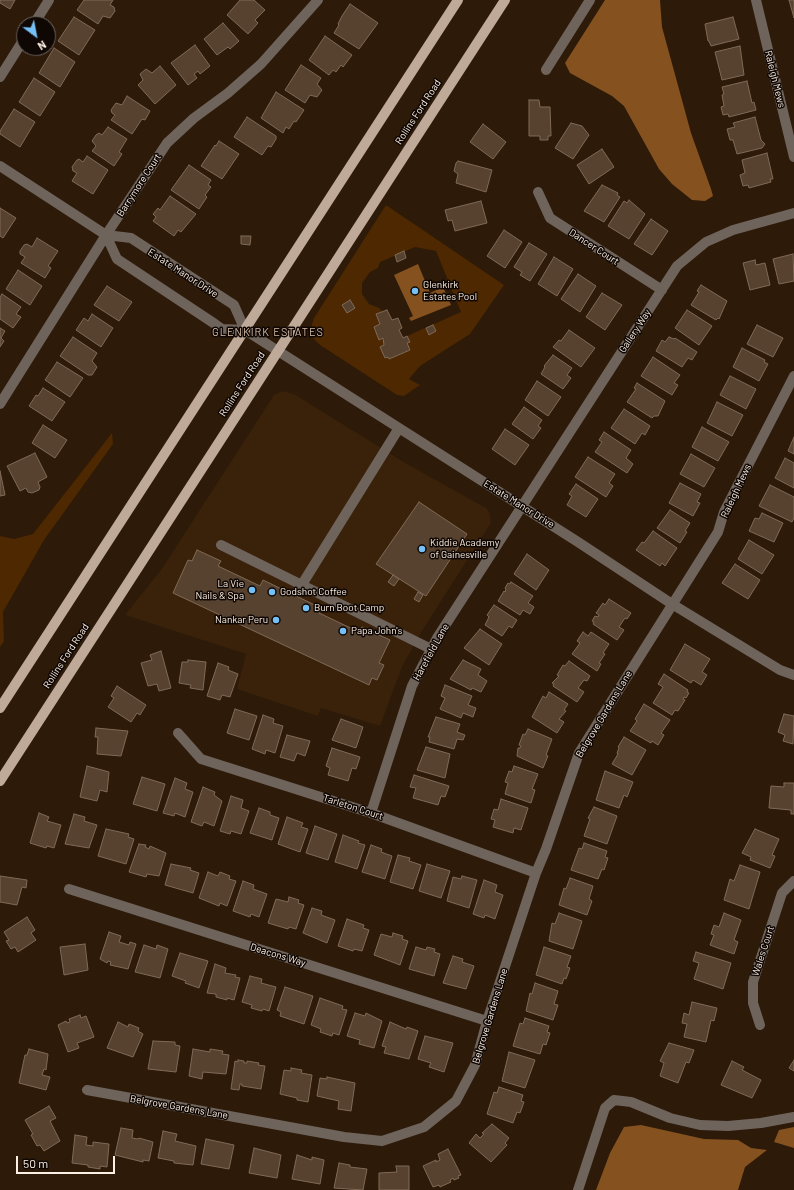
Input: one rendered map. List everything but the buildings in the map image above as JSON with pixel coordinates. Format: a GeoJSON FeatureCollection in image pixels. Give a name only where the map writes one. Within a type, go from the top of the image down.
{"type":"FeatureCollection","features":[{"type":"Feature","properties":{"kind":"main road"},"geometry":{"type":"LineString","coordinates":[[0,708],[458,0]]}},
{"type":"Feature","properties":{"kind":"main road","name":"Rollins Ford Road"},"geometry":{"type":"LineString","coordinates":[[0,781],[504,0]]}},
{"type":"Feature","properties":{"kind":"street"},"geometry":{"type":"LineString","coordinates":[[39,16],[49,0]]}},
{"type":"Feature","properties":{"kind":"street","name":"Barrymore Court"},"geometry":{"type":"LineString","coordinates":[[0,404],[106,235],[168,143],[194,118],[228,93],[261,64],[318,0]]}},
{"type":"Feature","properties":{"kind":"street"},"geometry":{"type":"LineString","coordinates":[[546,70],[590,0]]}},
{"type":"Feature","properties":{"kind":"street","name":"Raleigh Mews"},"geometry":{"type":"LineString","coordinates":[[756,0],[794,157]]}},
{"type":"Feature","properties":{"kind":"street"},"geometry":{"type":"LineString","coordinates":[[0,77],[16,52]]}},
{"type":"Feature","properties":{"kind":"street","name":"Estate Manor Drive"},"geometry":{"type":"LineString","coordinates":[[0,166],[106,235],[131,238],[234,305],[245,330],[277,352],[522,506],[672,604],[780,670],[794,675]]}},
{"type":"Feature","properties":{"kind":"street","name":"Dancer Court"},"geometry":{"type":"LineString","coordinates":[[538,192],[550,218],[662,290]]}},
{"type":"Feature","properties":{"kind":"street","name":"Gallery Way"},"geometry":{"type":"LineString","coordinates":[[522,506],[677,266],[706,242],[733,230],[794,213]]}},
{"type":"Feature","properties":{"kind":"street"},"geometry":{"type":"LineString","coordinates":[[106,235],[117,259],[222,329],[245,330]]}},
{"type":"Feature","properties":{"kind":"street","name":"Raleigh Mews"},"geometry":{"type":"LineString","coordinates":[[672,604],[718,532],[724,512],[794,376]]}},
{"type":"Feature","properties":{"kind":"street"},"geometry":{"type":"LineString","coordinates":[[301,586],[399,428]]}},
{"type":"Feature","properties":{"kind":"street","name":"Harefield Lane"},"geometry":{"type":"LineString","coordinates":[[371,813],[412,686],[431,649],[522,506]]}},
{"type":"Feature","properties":{"kind":"street"},"geometry":{"type":"LineString","coordinates":[[221,545],[301,586],[431,649]]}},
{"type":"Feature","properties":{"kind":"street","name":"Belgrove Gardens Lane"},"geometry":{"type":"LineString","coordinates":[[87,1090],[344,1137],[382,1141],[424,1127],[456,1101],[475,1065],[487,1021],[536,873],[546,849],[579,753],[672,604]]}},
{"type":"Feature","properties":{"kind":"street","name":"Tarleton Court"},"geometry":{"type":"LineString","coordinates":[[178,733],[201,759],[371,813],[536,873]]}},
{"type":"Feature","properties":{"kind":"street","name":"Wales Court"},"geometry":{"type":"LineString","coordinates":[[760,1025],[753,1003],[753,982],[782,893],[794,881]]}},
{"type":"Feature","properties":{"kind":"street","name":"Deacons Way"},"geometry":{"type":"LineString","coordinates":[[69,889],[487,1021]]}},
{"type":"Feature","properties":{"kind":"street"},"geometry":{"type":"LineString","coordinates":[[578,1190],[605,1108],[614,1100],[631,1102],[670,1118],[700,1125],[728,1126],[761,1123],[794,1116]]}},
{"type":"Feature","properties":{"kind":"shaded area"},"geometry":{"type":"Polygon","coordinates":[[[605,0],[660,0],[662,27],[691,133],[713,196],[705,201],[692,200],[672,184],[659,169],[624,106],[612,96],[570,73],[565,63],[605,0]]]}},
{"type":"Feature","properties":{"kind":"shaded area"},"geometry":{"type":"Polygon","coordinates":[[[386,205],[504,285],[470,334],[420,366],[409,379],[420,385],[404,396],[397,395],[320,345],[312,337],[310,331],[314,318],[386,205]],[[415,247],[380,262],[378,268],[370,272],[362,283],[362,294],[369,304],[379,308],[382,311],[376,314],[380,324],[374,327],[379,339],[383,338],[389,359],[410,350],[407,343],[410,342],[407,336],[461,312],[436,251],[415,247]]]}},
{"type":"Feature","properties":{"kind":"shaded area","name":"Glenkirk Estates Pool"},"geometry":{"type":"Polygon","coordinates":[[[418,264],[430,293],[443,287],[451,305],[411,321],[409,318],[413,316],[394,275],[418,264]]]}},
{"type":"Feature","properties":{"kind":"shaded area"},"geometry":{"type":"Polygon","coordinates":[[[282,391],[294,394],[402,461],[486,508],[490,514],[491,523],[422,631],[402,667],[380,726],[321,708],[318,716],[237,689],[246,654],[125,615],[161,570],[274,395],[282,391]]]}},
{"type":"Feature","properties":{"kind":"shaded area"},"geometry":{"type":"Polygon","coordinates":[[[112,433],[113,444],[44,540],[3,612],[4,641],[0,647],[0,536],[14,539],[33,534],[112,433]]]}},
{"type":"Feature","properties":{"kind":"shaded area"},"geometry":{"type":"Polygon","coordinates":[[[641,1125],[704,1139],[738,1140],[751,1148],[767,1150],[745,1167],[738,1190],[596,1190],[610,1153],[624,1127],[641,1125]]]}},
{"type":"Feature","properties":{"kind":"shaded area"},"geometry":{"type":"Polygon","coordinates":[[[794,1127],[794,1148],[774,1142],[779,1130],[794,1127]]]}},
{"type":"Feature","properties":{"kind":"place","name":"Glenkirk Estates Pool"},"geometry":{"type":"Point","coordinates":[415,291]}},
{"type":"Feature","properties":{"kind":"place","name":"Kiddie Academy of Gainesville"},"geometry":{"type":"Point","coordinates":[422,549]}},
{"type":"Feature","properties":{"kind":"place","name":"La Vie Nails & Spa"},"geometry":{"type":"Point","coordinates":[252,590]}},
{"type":"Feature","properties":{"kind":"place","name":"Godshot Coffee"},"geometry":{"type":"Point","coordinates":[272,592]}},
{"type":"Feature","properties":{"kind":"place","name":"Burn Boot Camp"},"geometry":{"type":"Point","coordinates":[306,608]}},
{"type":"Feature","properties":{"kind":"place","name":"Nankar Peru"},"geometry":{"type":"Point","coordinates":[276,620]}},
{"type":"Feature","properties":{"kind":"place","name":"Papa John's"},"geometry":{"type":"Point","coordinates":[343,631]}},
{"type":"Feature","properties":{"kind":"district","name":"GLENKIRK ESTATES"},"geometry":{"type":"Point","coordinates":[268,332]}}]}
